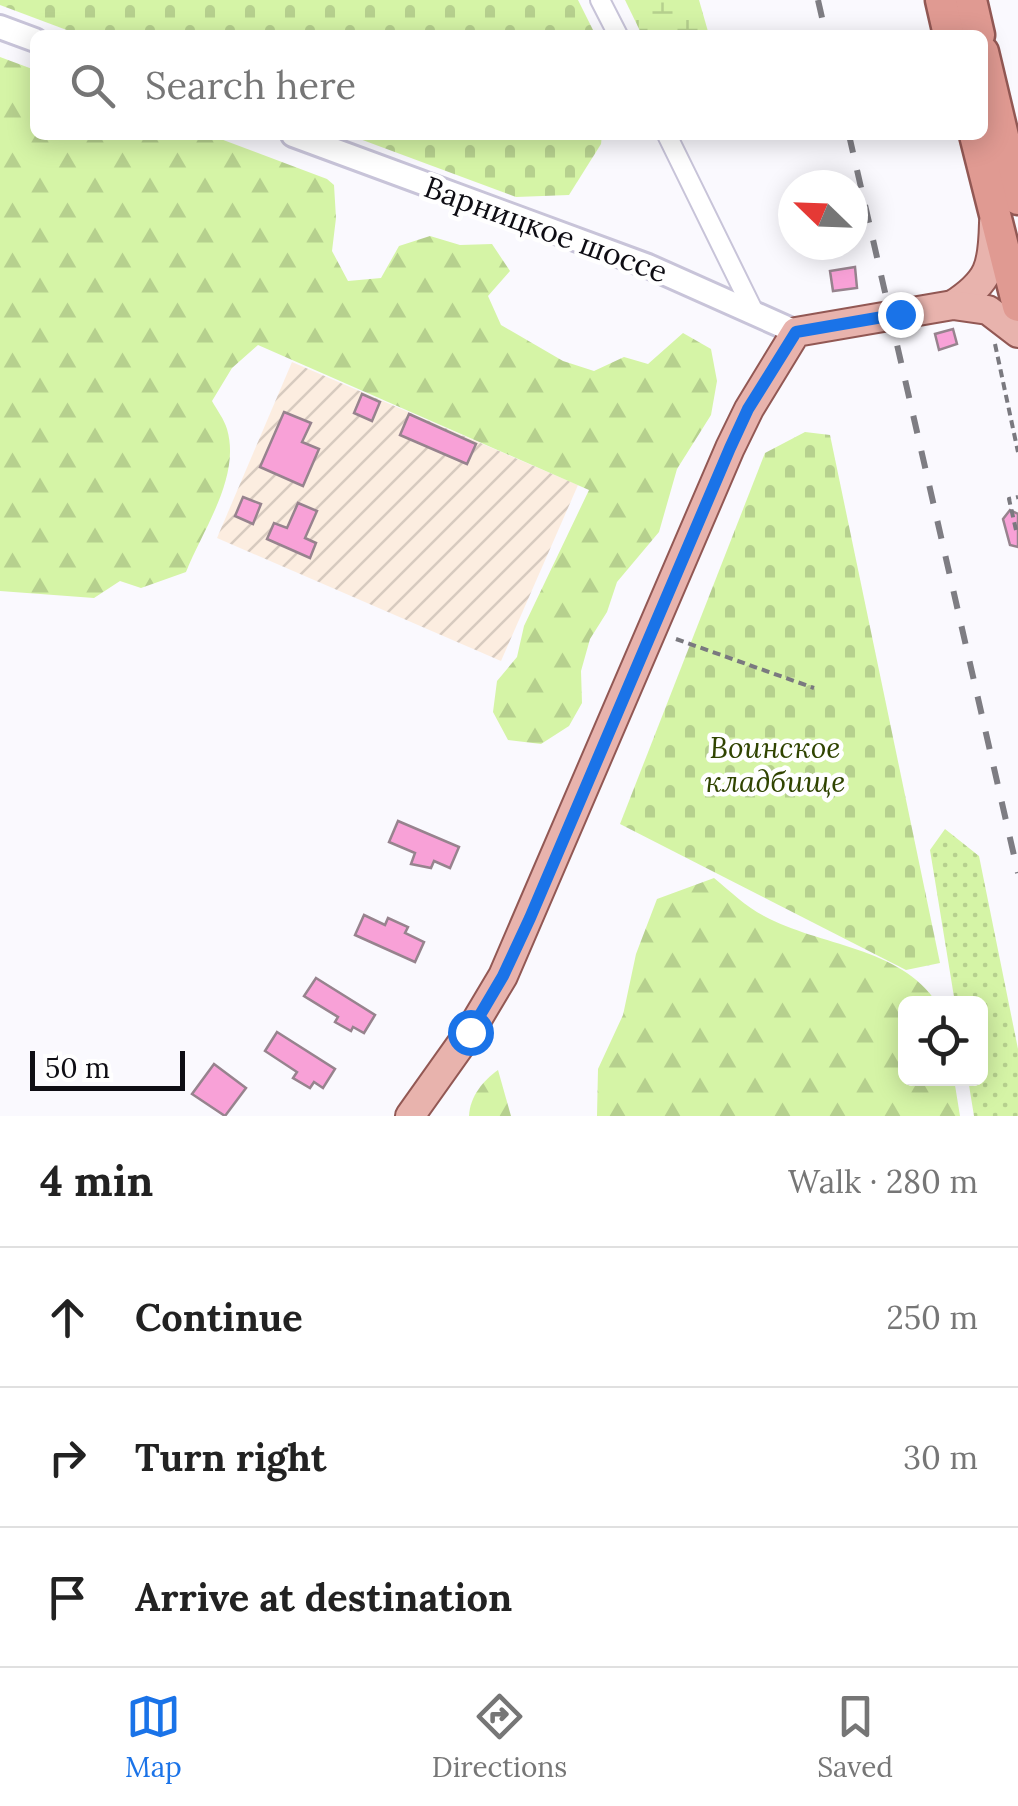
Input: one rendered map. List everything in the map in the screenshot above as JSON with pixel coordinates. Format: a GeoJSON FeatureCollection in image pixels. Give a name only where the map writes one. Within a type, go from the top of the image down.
{"type":"FeatureCollection","features":[{"type":"Feature","properties":{"kind":"highway"},"geometry":{"type":"LineString","coordinates":[[941,0],[949,30]]}},
{"type":"Feature","properties":{"kind":"highway"},"geometry":{"type":"LineString","coordinates":[[971,0],[978,30]]}},
{"type":"Feature","properties":{"kind":"highway"},"geometry":{"type":"LineString","coordinates":[[988,85],[1006,204],[1003,308]]}},
{"type":"Feature","properties":{"kind":"highway"},"geometry":{"type":"LineString","coordinates":[[977,140],[1006,204]]}},
{"type":"Feature","properties":{"kind":"main road"},"geometry":{"type":"LineString","coordinates":[[953,305],[984,279],[1006,204]]}},
{"type":"Feature","properties":{"kind":"main road"},"geometry":{"type":"LineString","coordinates":[[410,1116],[470,1032],[503,976],[748,409],[796,332],[953,305],[1003,308],[1018,332]]}},
{"type":"Feature","properties":{"kind":"street"},"geometry":{"type":"LineString","coordinates":[[600,0],[615,30]]}},
{"type":"Feature","properties":{"kind":"street"},"geometry":{"type":"LineString","coordinates":[[0,27],[30,38]]}},
{"type":"Feature","properties":{"kind":"street","name":"Варницкое шоссе"},"geometry":{"type":"LineString","coordinates":[[307,140],[648,266],[796,332]]}},
{"type":"Feature","properties":{"kind":"street"},"geometry":{"type":"LineString","coordinates":[[669,140],[754,312]]}},
{"type":"Feature","properties":{"kind":"path"},"geometry":{"type":"LineString","coordinates":[[1003,308],[1018,452]]}},
{"type":"Feature","properties":{"kind":"path"},"geometry":{"type":"LineString","coordinates":[[1016,530],[1009,499],[1018,497]]}},
{"type":"Feature","properties":{"kind":"path"},"geometry":{"type":"LineString","coordinates":[[652,631],[814,688]]}},
{"type":"Feature","properties":{"kind":"shaded area"},"geometry":{"type":"Polygon","coordinates":[[[292,362],[578,485],[501,661],[217,538],[292,362]]]}},
{"type":"Feature","properties":{"kind":"green space"},"geometry":{"type":"Polygon","coordinates":[[[0,0],[578,0],[593,30],[67,30],[0,5],[0,0]]]}},
{"type":"Feature","properties":{"kind":"green space"},"geometry":{"type":"Polygon","coordinates":[[[625,0],[699,0],[708,30],[640,30],[625,0]]]}},
{"type":"Feature","properties":{"kind":"green space"},"geometry":{"type":"Polygon","coordinates":[[[0,57],[30,68],[30,140],[223,140],[327,179],[334,185],[332,251],[348,281],[381,278],[399,246],[430,236],[460,245],[492,244],[510,271],[488,296],[501,325],[563,361],[594,371],[624,357],[648,364],[683,333],[711,349],[717,381],[711,415],[677,469],[659,532],[617,582],[607,612],[590,639],[581,671],[582,703],[569,726],[541,744],[508,740],[493,712],[497,681],[517,657],[524,626],[589,490],[258,345],[232,368],[212,401],[227,429],[229,466],[218,502],[186,572],[141,588],[120,581],[94,598],[0,591],[0,57]]]}},
{"type":"Feature","properties":{"kind":"green space"},"geometry":{"type":"Polygon","coordinates":[[[362,140],[601,140],[569,195],[516,197],[362,140]]]}},
{"type":"Feature","properties":{"kind":"green space","name":"Воинское кладбище"},"geometry":{"type":"Polygon","coordinates":[[[805,432],[830,435],[940,963],[906,970],[620,824],[765,453],[805,432]]]}},
{"type":"Feature","properties":{"kind":"green space"},"geometry":{"type":"Polygon","coordinates":[[[945,829],[979,856],[1018,1049],[1018,1116],[974,1116],[969,1086],[988,1086],[988,996],[954,996],[930,850],[945,829]]]}},
{"type":"Feature","properties":{"kind":"green space"},"geometry":{"type":"Polygon","coordinates":[[[714,878],[764,916],[903,970],[931,996],[898,996],[898,1086],[955,1086],[960,1116],[597,1116],[598,1069],[623,1015],[636,954],[657,899],[714,878]]]}},
{"type":"Feature","properties":{"kind":"green space"},"geometry":{"type":"Polygon","coordinates":[[[498,1070],[511,1116],[469,1116],[478,1090],[498,1070]]]}},
{"type":"Feature","properties":{"kind":"building"},"geometry":{"type":"Polygon","coordinates":[[[855,267],[857,288],[833,291],[830,271],[855,267]]]}},
{"type":"Feature","properties":{"kind":"building"},"geometry":{"type":"Polygon","coordinates":[[[953,329],[957,344],[939,350],[935,334],[953,329]]]}},
{"type":"Feature","properties":{"kind":"building"},"geometry":{"type":"Polygon","coordinates":[[[362,394],[380,402],[372,421],[354,413],[362,394]]]}},
{"type":"Feature","properties":{"kind":"building"},"geometry":{"type":"Polygon","coordinates":[[[284,412],[311,423],[302,442],[319,449],[303,486],[260,467],[284,412]]]}},
{"type":"Feature","properties":{"kind":"building"},"geometry":{"type":"Polygon","coordinates":[[[409,414],[476,444],[467,464],[400,435],[409,414]]]}},
{"type":"Feature","properties":{"kind":"building"},"geometry":{"type":"Polygon","coordinates":[[[243,497],[261,504],[253,524],[235,516],[243,497]]]}},
{"type":"Feature","properties":{"kind":"building"},"geometry":{"type":"Polygon","coordinates":[[[298,503],[317,511],[305,538],[316,543],[310,558],[267,539],[274,523],[287,528],[298,503]]]}},
{"type":"Feature","properties":{"kind":"building"},"geometry":{"type":"Polygon","coordinates":[[[1010,510],[1018,514],[1018,547],[1010,545],[1003,519],[1010,510]]]}},
{"type":"Feature","properties":{"kind":"building"},"geometry":{"type":"Polygon","coordinates":[[[398,821],[459,847],[450,868],[434,861],[431,868],[411,864],[415,853],[389,842],[398,821]]]}},
{"type":"Feature","properties":{"kind":"building"},"geometry":{"type":"Polygon","coordinates":[[[364,915],[385,925],[388,918],[408,927],[405,933],[424,942],[415,962],[355,935],[364,915]]]}},
{"type":"Feature","properties":{"kind":"building"},"geometry":{"type":"Polygon","coordinates":[[[316,978],[375,1015],[364,1033],[335,1022],[338,1017],[304,996],[316,978]]]}},
{"type":"Feature","properties":{"kind":"building"},"geometry":{"type":"Polygon","coordinates":[[[277,1032],[335,1069],[323,1088],[314,1082],[310,1088],[293,1078],[297,1072],[265,1051],[277,1032]]]}},
{"type":"Feature","properties":{"kind":"building"},"geometry":{"type":"Polygon","coordinates":[[[214,1064],[246,1088],[225,1116],[192,1094],[214,1064]]]}},
{"type":"Feature","properties":{"kind":"railway"},"geometry":{"type":"LineString","coordinates":[[818,0],[825,30]]}},
{"type":"Feature","properties":{"kind":"railway"},"geometry":{"type":"LineString","coordinates":[[850,140],[1018,873]]}},
{"type":"Feature","properties":{"kind":"route"},"geometry":{"type":"LineString","coordinates":[[470,1032],[503,976],[530,918],[748,409],[796,332],[900,314]]}}]}
